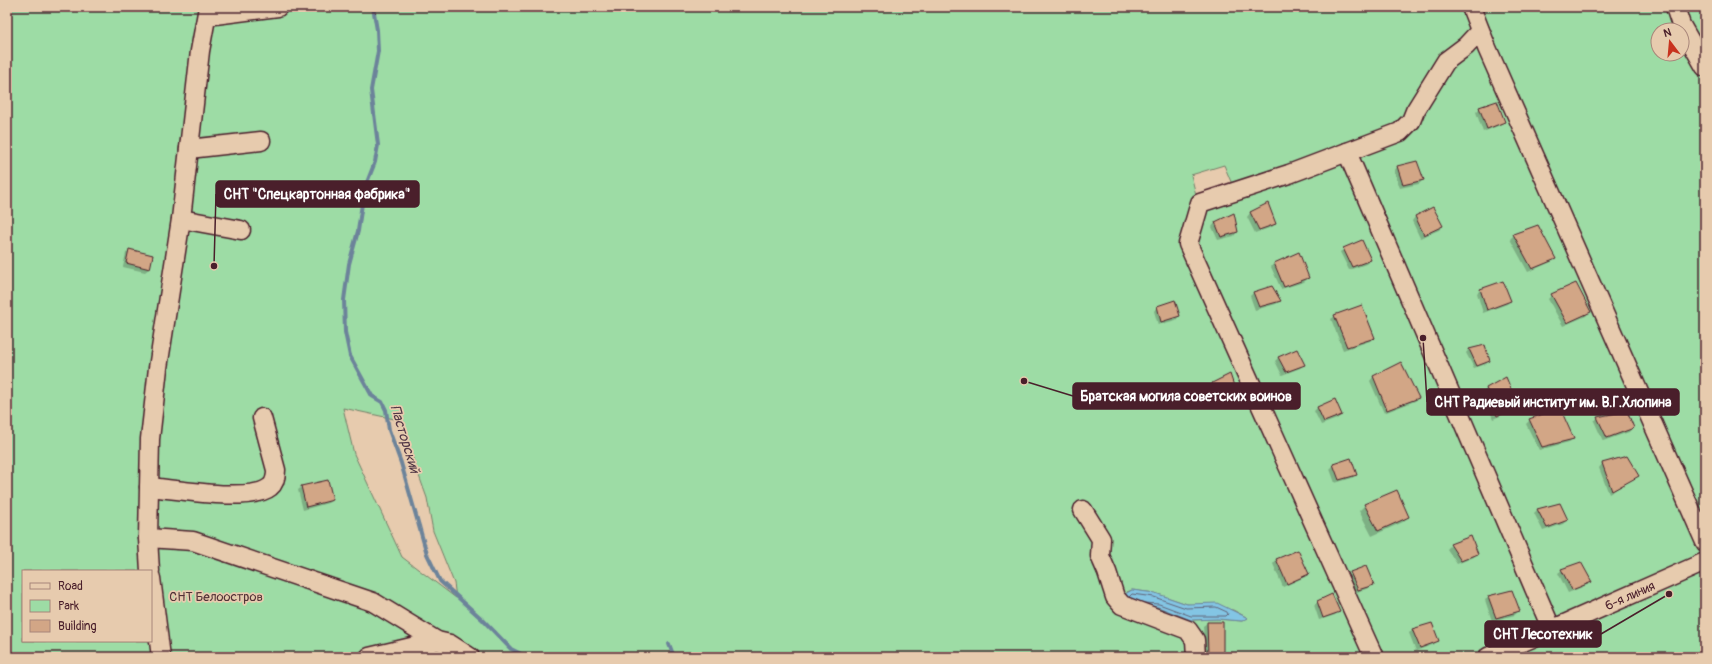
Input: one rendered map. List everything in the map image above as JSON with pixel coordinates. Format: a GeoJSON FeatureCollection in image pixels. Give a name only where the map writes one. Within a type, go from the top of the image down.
{"type":"FeatureCollection","features":[{"type":"Feature","properties":{"kind":"street"},"geometry":{"type":"LineString","coordinates":[[150,570],[148,538],[150,439],[158,368],[180,219],[200,51],[207,12],[278,7]]}},
{"type":"Feature","properties":{"kind":"street"},"geometry":{"type":"LineString","coordinates":[[1471,7],[1480,31],[1705,542]]}},
{"type":"Feature","properties":{"kind":"street"},"geometry":{"type":"LineString","coordinates":[[1675,7],[1682,25],[1705,67]]}},
{"type":"Feature","properties":{"kind":"street"},"geometry":{"type":"LineString","coordinates":[[1374,657],[1188,244],[1200,203],[1289,174],[1400,132],[1411,121],[1415,111],[1446,61],[1466,46],[1480,31]]}},
{"type":"Feature","properties":{"kind":"street"},"geometry":{"type":"LineString","coordinates":[[188,149],[260,141]]}},
{"type":"Feature","properties":{"kind":"street"},"geometry":{"type":"LineString","coordinates":[[1347,152],[1552,630]]}},
{"type":"Feature","properties":{"kind":"street"},"geometry":{"type":"LineString","coordinates":[[180,219],[241,230]]}},
{"type":"Feature","properties":{"kind":"street"},"geometry":{"type":"LineString","coordinates":[[149,487],[236,496],[262,491],[271,486],[275,478],[276,470],[262,418]]}},
{"type":"Feature","properties":{"kind":"street"},"geometry":{"type":"LineString","coordinates":[[1082,510],[1101,538],[1100,556],[1115,597],[1122,605],[1188,630],[1195,640],[1196,657]]}},
{"type":"Feature","properties":{"kind":"street"},"geometry":{"type":"LineString","coordinates":[[148,538],[193,541],[373,602],[437,641],[450,644],[470,657]]}},
{"type":"Feature","properties":{"kind":"street","name":"6-я линия"},"geometry":{"type":"LineString","coordinates":[[1488,657],[1705,562]]}},
{"type":"Feature","properties":{"kind":"street"},"geometry":{"type":"LineString","coordinates":[[152,586],[161,657]]}},
{"type":"Feature","properties":{"kind":"street"},"geometry":{"type":"LineString","coordinates":[[369,657],[437,641]]}},
{"type":"Feature","properties":{"kind":"green space","name":"СНТ Белоостров"},"geometry":{"type":"Polygon","coordinates":[[[7,7],[1705,7],[1705,657],[7,657],[7,7]],[[1224,165],[1191,175],[1198,203],[1234,189],[1224,165]],[[343,408],[354,454],[402,557],[456,598],[454,583],[433,531],[427,498],[399,420],[343,408]],[[1132,590],[1127,592],[1139,606],[1158,607],[1191,620],[1217,619],[1242,621],[1248,618],[1233,610],[1187,604],[1155,593],[1132,590]]]}},
{"type":"Feature","properties":{"kind":"water"},"geometry":{"type":"Polygon","coordinates":[[[1132,590],[1155,593],[1187,604],[1217,603],[1248,618],[1242,621],[1217,619],[1191,620],[1158,607],[1139,606],[1123,595],[1132,590]]]}},
{"type":"Feature","properties":{"kind":"building"},"geometry":{"type":"Polygon","coordinates":[[[1497,101],[1505,122],[1487,129],[1479,107],[1497,101]]]}},
{"type":"Feature","properties":{"kind":"building"},"geometry":{"type":"Polygon","coordinates":[[[1417,161],[1424,180],[1403,185],[1397,166],[1417,161]]]}},
{"type":"Feature","properties":{"kind":"building"},"geometry":{"type":"Polygon","coordinates":[[[1268,203],[1276,224],[1259,230],[1250,212],[1268,203]]]}},
{"type":"Feature","properties":{"kind":"building"},"geometry":{"type":"Polygon","coordinates":[[[1433,207],[1443,226],[1424,235],[1415,216],[1433,207]]]}},
{"type":"Feature","properties":{"kind":"building"},"geometry":{"type":"Polygon","coordinates":[[[1234,213],[1238,232],[1221,237],[1215,222],[1234,213]]]}},
{"type":"Feature","properties":{"kind":"building"},"geometry":{"type":"Polygon","coordinates":[[[1538,225],[1556,259],[1532,269],[1513,234],[1538,225]]]}},
{"type":"Feature","properties":{"kind":"building"},"geometry":{"type":"Polygon","coordinates":[[[1362,240],[1371,260],[1352,267],[1343,248],[1362,240]]]}},
{"type":"Feature","properties":{"kind":"building"},"geometry":{"type":"Polygon","coordinates":[[[129,249],[153,255],[150,269],[126,263],[129,249]]]}},
{"type":"Feature","properties":{"kind":"building"},"geometry":{"type":"Polygon","coordinates":[[[1299,252],[1309,278],[1284,287],[1274,263],[1299,252]]]}},
{"type":"Feature","properties":{"kind":"building"},"geometry":{"type":"Polygon","coordinates":[[[1503,281],[1511,301],[1487,310],[1480,289],[1503,281]]]}},
{"type":"Feature","properties":{"kind":"building"},"geometry":{"type":"Polygon","coordinates":[[[1576,283],[1591,312],[1567,323],[1551,294],[1576,283]]]}},
{"type":"Feature","properties":{"kind":"building"},"geometry":{"type":"Polygon","coordinates":[[[1272,286],[1281,301],[1259,307],[1253,292],[1272,286]]]}},
{"type":"Feature","properties":{"kind":"building"},"geometry":{"type":"Polygon","coordinates":[[[1175,300],[1180,316],[1161,322],[1157,306],[1175,300]]]}},
{"type":"Feature","properties":{"kind":"building"},"geometry":{"type":"Polygon","coordinates":[[[1362,305],[1375,338],[1347,347],[1334,315],[1362,305]]]}},
{"type":"Feature","properties":{"kind":"building"},"geometry":{"type":"Polygon","coordinates":[[[1485,345],[1490,361],[1477,366],[1469,349],[1485,345]]]}},
{"type":"Feature","properties":{"kind":"building"},"geometry":{"type":"Polygon","coordinates":[[[1297,349],[1305,365],[1286,372],[1278,357],[1297,349]]]}},
{"type":"Feature","properties":{"kind":"building"},"geometry":{"type":"Polygon","coordinates":[[[1401,362],[1419,398],[1387,410],[1373,376],[1401,362]]]}},
{"type":"Feature","properties":{"kind":"building"},"geometry":{"type":"Polygon","coordinates":[[[1230,374],[1236,392],[1219,400],[1212,383],[1230,374]]]}},
{"type":"Feature","properties":{"kind":"building"},"geometry":{"type":"Polygon","coordinates":[[[1506,377],[1518,406],[1497,416],[1486,388],[1506,377]]]}},
{"type":"Feature","properties":{"kind":"building"},"geometry":{"type":"Polygon","coordinates":[[[1335,399],[1342,415],[1324,422],[1317,407],[1335,399]]]}},
{"type":"Feature","properties":{"kind":"building"},"geometry":{"type":"Polygon","coordinates":[[[1560,408],[1574,439],[1542,447],[1529,419],[1560,408]]]}},
{"type":"Feature","properties":{"kind":"building"},"geometry":{"type":"Polygon","coordinates":[[[1627,411],[1634,428],[1607,438],[1597,417],[1627,411]]]}},
{"type":"Feature","properties":{"kind":"building"},"geometry":{"type":"Polygon","coordinates":[[[1627,456],[1639,476],[1612,491],[1602,463],[1627,456]]]}},
{"type":"Feature","properties":{"kind":"building"},"geometry":{"type":"Polygon","coordinates":[[[1351,458],[1357,475],[1339,480],[1333,464],[1351,458]]]}},
{"type":"Feature","properties":{"kind":"building"},"geometry":{"type":"Polygon","coordinates":[[[328,480],[333,500],[306,507],[301,486],[328,480]]]}},
{"type":"Feature","properties":{"kind":"building"},"geometry":{"type":"Polygon","coordinates":[[[1397,490],[1409,517],[1378,531],[1364,504],[1397,490]]]}},
{"type":"Feature","properties":{"kind":"building"},"geometry":{"type":"Polygon","coordinates":[[[1560,503],[1568,520],[1547,528],[1537,509],[1560,503]]]}},
{"type":"Feature","properties":{"kind":"building"},"geometry":{"type":"Polygon","coordinates":[[[1471,536],[1478,554],[1461,561],[1450,544],[1471,536]]]}},
{"type":"Feature","properties":{"kind":"building"},"geometry":{"type":"Polygon","coordinates":[[[1298,550],[1309,574],[1287,584],[1276,559],[1298,550]]]}},
{"type":"Feature","properties":{"kind":"building"},"geometry":{"type":"Polygon","coordinates":[[[1581,562],[1592,582],[1572,590],[1561,569],[1581,562]]]}},
{"type":"Feature","properties":{"kind":"building"},"geometry":{"type":"Polygon","coordinates":[[[1366,566],[1374,585],[1358,590],[1350,572],[1366,566]]]}},
{"type":"Feature","properties":{"kind":"building"},"geometry":{"type":"Polygon","coordinates":[[[1512,590],[1520,611],[1496,618],[1488,596],[1512,590]]]}},
{"type":"Feature","properties":{"kind":"building"},"geometry":{"type":"Polygon","coordinates":[[[1332,594],[1340,612],[1323,618],[1317,601],[1332,594]]]}},
{"type":"Feature","properties":{"kind":"building"},"geometry":{"type":"Polygon","coordinates":[[[1207,622],[1223,622],[1223,654],[1208,654],[1207,622]]]}},
{"type":"Feature","properties":{"kind":"building"},"geometry":{"type":"Polygon","coordinates":[[[1432,623],[1439,641],[1420,648],[1412,629],[1432,623]]]}},
{"type":"Feature","properties":{"kind":"waterway","name":"Пасторский"},"geometry":{"type":"LineString","coordinates":[[373,7],[377,30],[378,51],[371,90],[378,145],[375,162],[364,190],[358,231],[349,264],[344,300],[345,332],[350,356],[372,396],[382,402],[386,410],[389,430],[401,463],[427,554],[440,581],[483,620],[511,649],[527,657]]}},
{"type":"Feature","properties":{"kind":"waterway"},"geometry":{"type":"LineString","coordinates":[[669,644],[674,657]]}},
{"type":"Feature","properties":{"kind":"place","name":"СНТ \"Спецкартонная фабрика\""},"geometry":{"type":"Point","coordinates":[214,266]}},
{"type":"Feature","properties":{"kind":"place","name":"СНТ Радиевый институт им. В.Г.Хлопина"},"geometry":{"type":"Point","coordinates":[1423,338]}},
{"type":"Feature","properties":{"kind":"place","name":"Братская могила советских воинов"},"geometry":{"type":"Point","coordinates":[1024,381]}},
{"type":"Feature","properties":{"kind":"place","name":"СНТ Лесотехник"},"geometry":{"type":"Point","coordinates":[1669,594]}}]}
